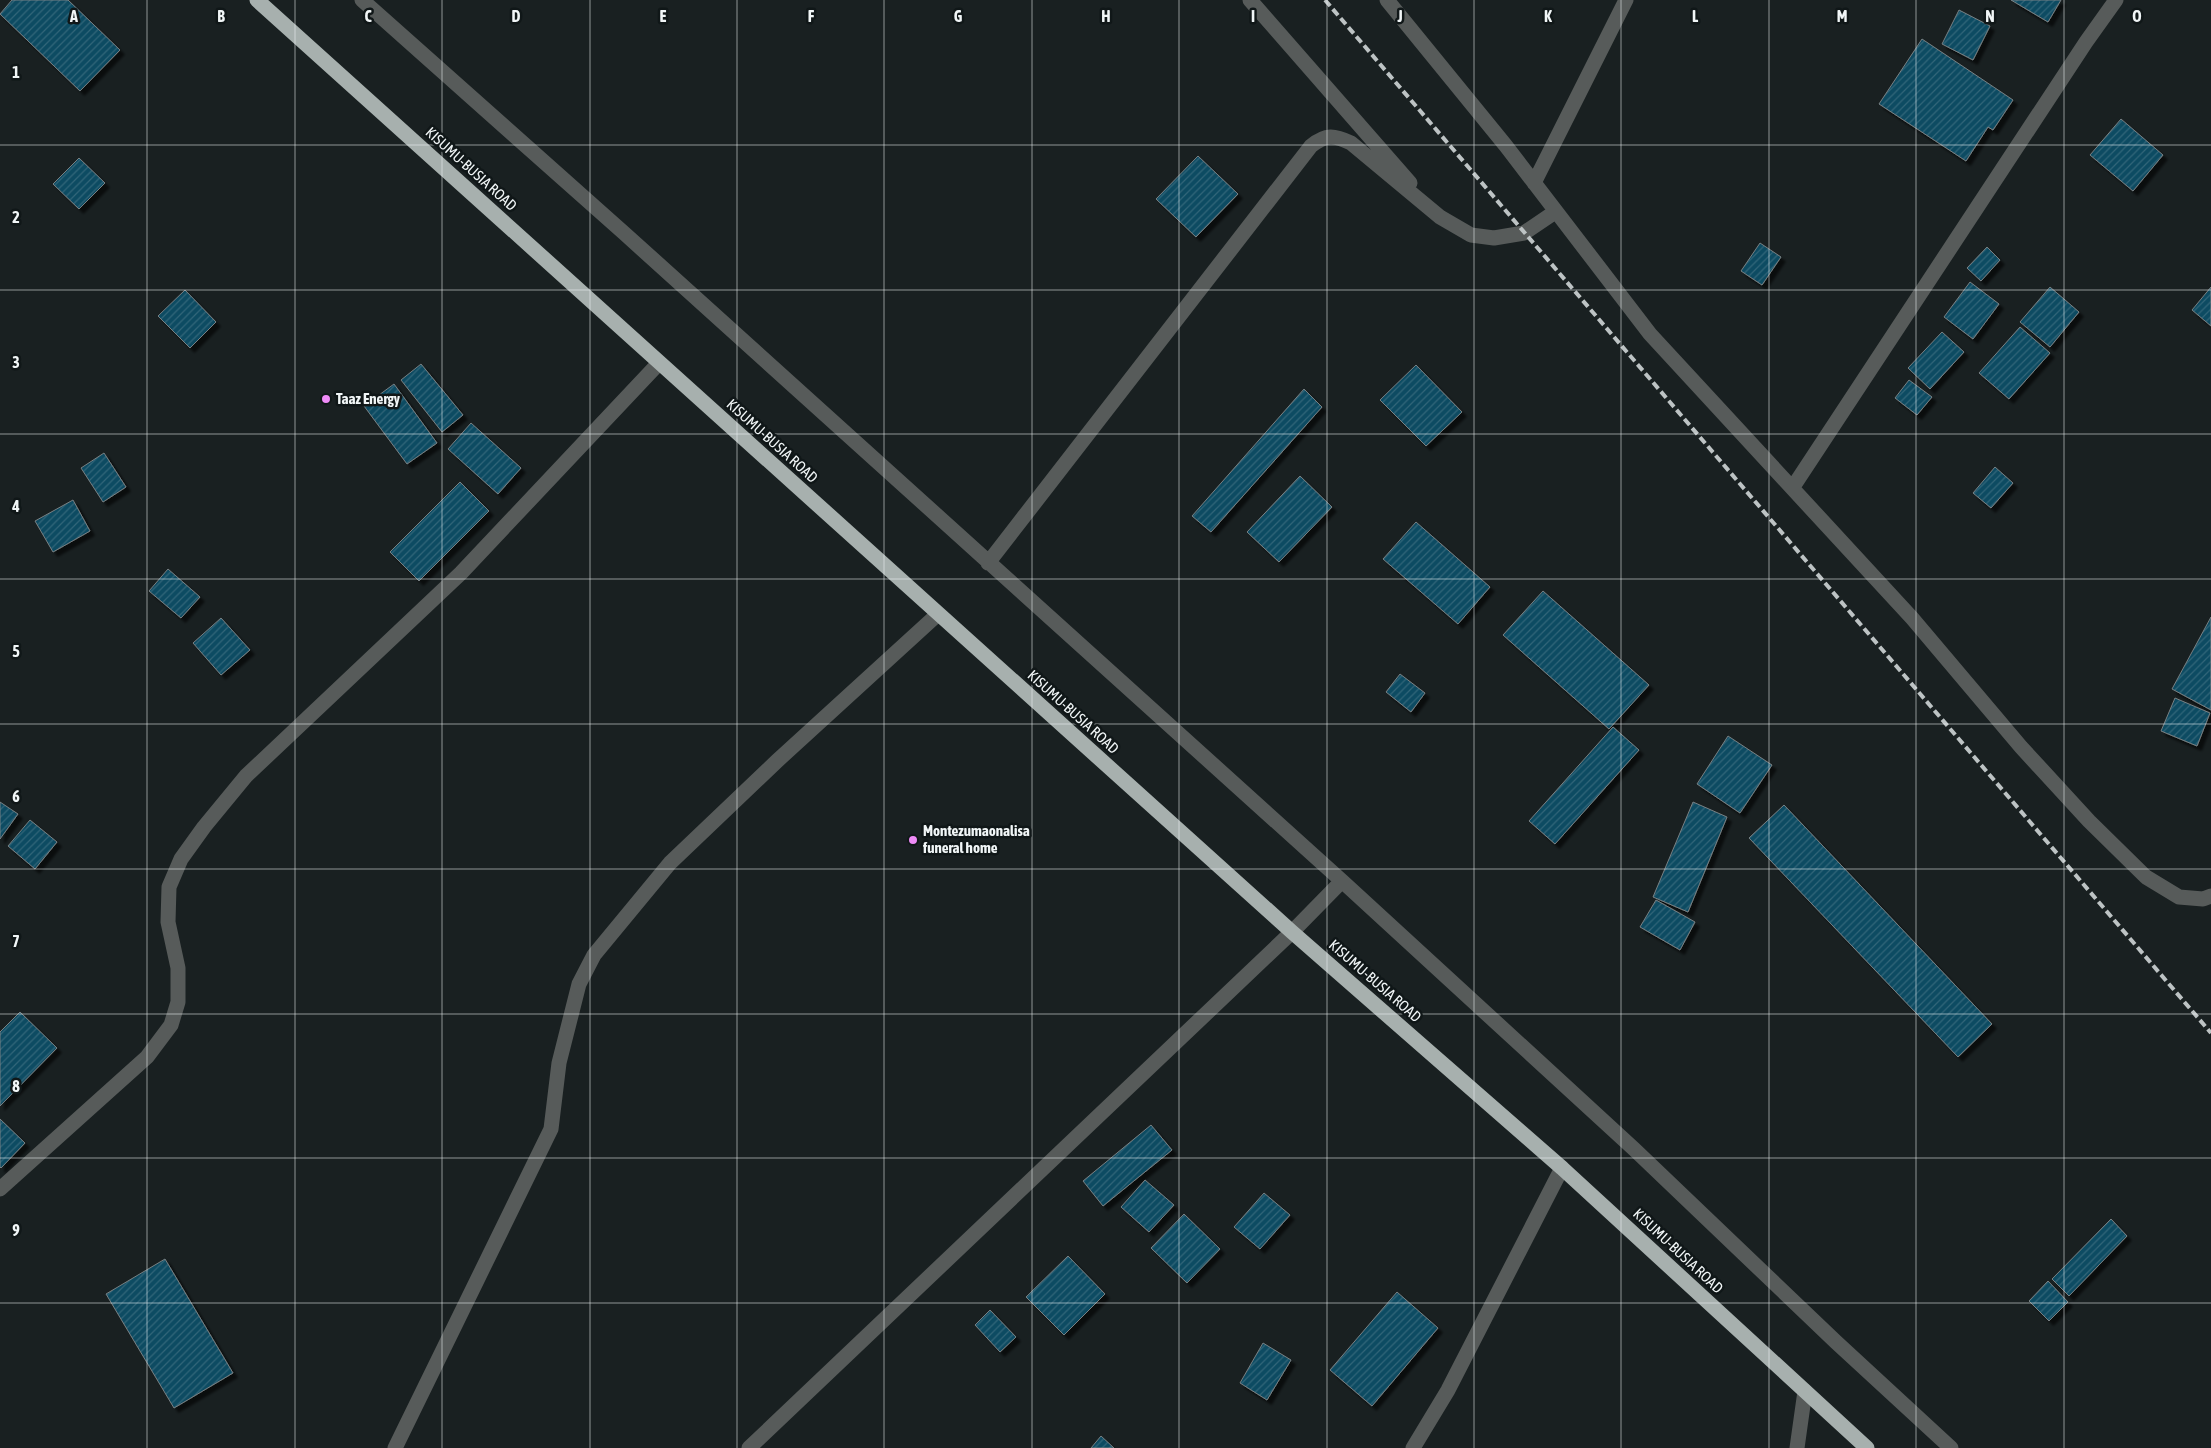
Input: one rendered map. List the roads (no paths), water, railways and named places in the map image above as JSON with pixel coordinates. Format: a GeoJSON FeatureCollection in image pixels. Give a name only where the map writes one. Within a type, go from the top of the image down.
{"type":"FeatureCollection","features":[{"type":"Feature","properties":{"kind":"highway","name":"KISUMU-BUSIA ROAD"},"geometry":{"type":"LineString","coordinates":[[257,0],[1292,932],[1562,1168],[1867,1448]]}},
{"type":"Feature","properties":{"kind":"street"},"geometry":{"type":"LineString","coordinates":[[362,0],[624,233],[1342,881],[1634,1149],[1836,1342],[1951,1448]]}},
{"type":"Feature","properties":{"kind":"street"},"geometry":{"type":"LineString","coordinates":[[1250,0],[1440,217]]}},
{"type":"Feature","properties":{"kind":"street"},"geometry":{"type":"LineString","coordinates":[[1387,0],[1534,183],[1650,334],[1912,618],[2020,747],[2146,877],[2179,897],[2203,899],[2211,896]]}},
{"type":"Feature","properties":{"kind":"street"},"geometry":{"type":"LineString","coordinates":[[1534,183],[1626,0]]}},
{"type":"Feature","properties":{"kind":"street"},"geometry":{"type":"LineString","coordinates":[[1793,487],[2080,50],[2116,0]]}},
{"type":"Feature","properties":{"kind":"street"},"geometry":{"type":"LineString","coordinates":[[988,563],[1311,146],[1324,136],[1335,136],[1351,143],[1440,217],[1471,235],[1494,238],[1524,233],[1555,212]]}},
{"type":"Feature","properties":{"kind":"street"},"geometry":{"type":"LineString","coordinates":[[0,1189],[147,1057],[171,1025],[178,1002],[178,968],[168,922],[169,887],[181,859],[204,827],[246,776],[461,573],[659,363]]}},
{"type":"Feature","properties":{"kind":"street"},"geometry":{"type":"LineString","coordinates":[[395,1448],[551,1129],[559,1063],[579,984],[594,954],[670,863],[938,614]]}},
{"type":"Feature","properties":{"kind":"street"},"geometry":{"type":"LineString","coordinates":[[749,1448],[1292,932],[1342,881]]}},
{"type":"Feature","properties":{"kind":"street"},"geometry":{"type":"LineString","coordinates":[[1414,1448],[1448,1390],[1562,1168]]}},
{"type":"Feature","properties":{"kind":"street"},"geometry":{"type":"LineString","coordinates":[[1798,1448],[1805,1392]]}},
{"type":"Feature","properties":{"kind":"railway"},"geometry":{"type":"LineString","coordinates":[[1325,0],[2211,1033]]}},
{"type":"Feature","properties":{"kind":"place","name":"Taaz Energy"},"geometry":{"type":"Point","coordinates":[326,399]}},
{"type":"Feature","properties":{"kind":"place","name":"Montezumaonalisa funeral home"},"geometry":{"type":"Point","coordinates":[913,840]}}]}
